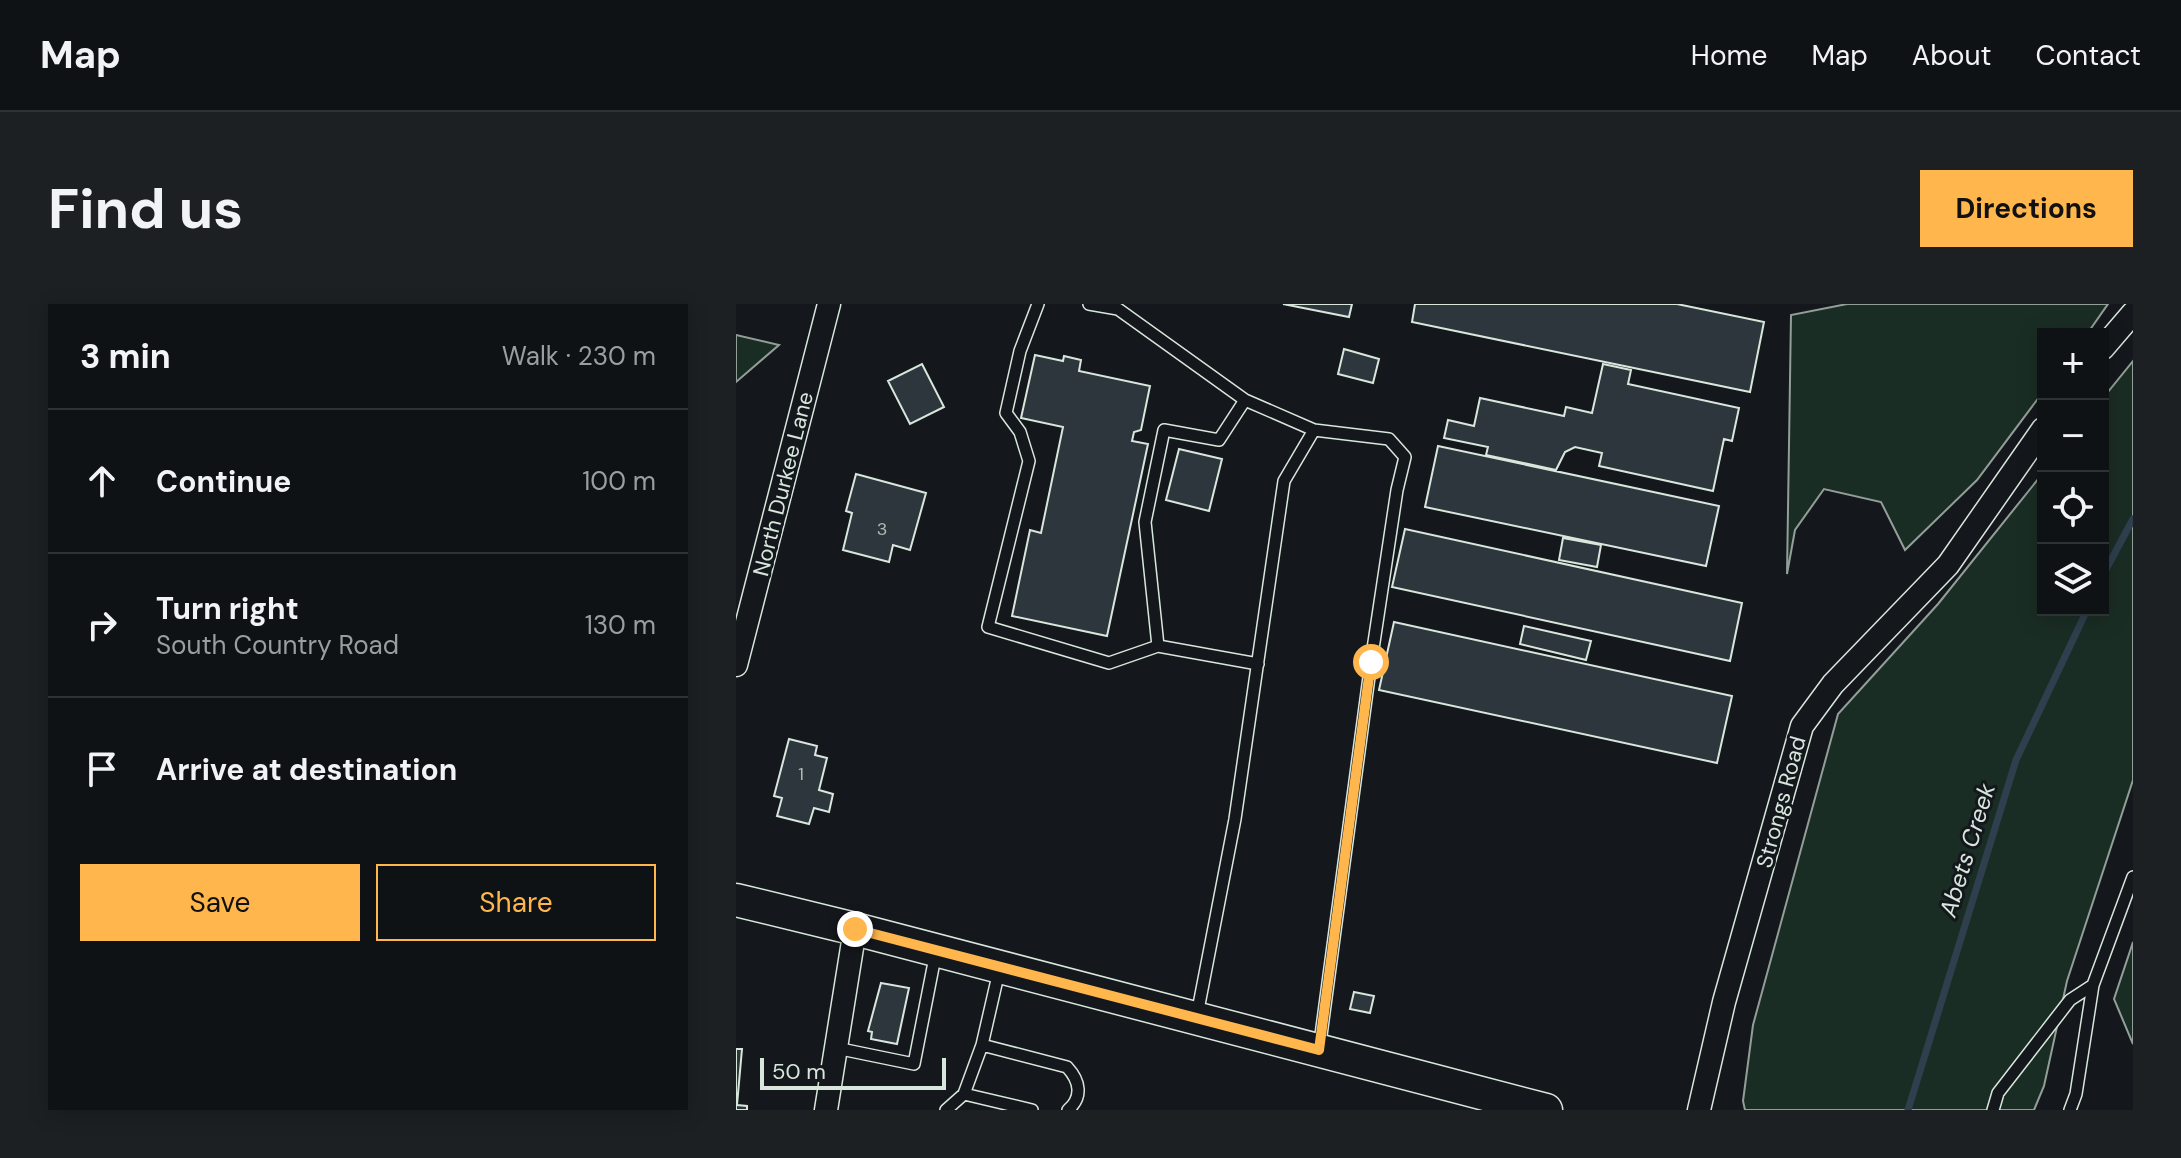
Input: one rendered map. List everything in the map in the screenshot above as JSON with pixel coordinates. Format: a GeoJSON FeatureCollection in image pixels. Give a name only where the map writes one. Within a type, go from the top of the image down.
{"type":"FeatureCollection","features":[{"type":"Feature","properties":{"kind":"main road"},"geometry":{"type":"LineString","coordinates":[[736,900],[1546,1110]]}},
{"type":"Feature","properties":{"kind":"street","name":"North Durkee Lane"},"geometry":{"type":"LineString","coordinates":[[736,665],[829,304]]}},
{"type":"Feature","properties":{"kind":"street"},"geometry":{"type":"LineString","coordinates":[[2109,341],[2133,313]]}},
{"type":"Feature","properties":{"kind":"street","name":"Strongs Road"},"geometry":{"type":"LineString","coordinates":[[1699,1110],[1724,1002],[1802,726],[1833,684],[1948,565],[2037,438]]}},
{"type":"Feature","properties":{"kind":"street"},"geometry":{"type":"LineString","coordinates":[[826,1110],[855,929]]}},
{"type":"Feature","properties":{"kind":"lane"},"geometry":{"type":"LineString","coordinates":[[1038,304],[1020,351],[1006,413],[1020,432],[1029,461],[988,627],[1109,663],[1158,646],[1258,664]]}},
{"type":"Feature","properties":{"kind":"lane"},"geometry":{"type":"LineString","coordinates":[[1089,304],[1118,309],[1245,400],[1314,430],[1389,439],[1405,457],[1373,646],[1319,1050]]}},
{"type":"Feature","properties":{"kind":"lane"},"geometry":{"type":"LineString","coordinates":[[1158,646],[1145,522],[1164,430],[1219,440],[1245,400]]}},
{"type":"Feature","properties":{"kind":"lane"},"geometry":{"type":"LineString","coordinates":[[1197,1019],[1235,819],[1284,481],[1314,430]]}},
{"type":"Feature","properties":{"kind":"lane"},"geometry":{"type":"LineString","coordinates":[[2070,1110],[2076,1094],[2093,985],[2133,877]]}},
{"type":"Feature","properties":{"kind":"lane"},"geometry":{"type":"LineString","coordinates":[[835,1047],[914,1064],[936,950]]}},
{"type":"Feature","properties":{"kind":"lane"},"geometry":{"type":"LineString","coordinates":[[946,1110],[964,1094],[982,1045],[1000,967]]}},
{"type":"Feature","properties":{"kind":"lane"},"geometry":{"type":"LineString","coordinates":[[1993,1110],[1998,1093],[2070,1000],[2093,985]]}},
{"type":"Feature","properties":{"kind":"lane"},"geometry":{"type":"LineString","coordinates":[[982,1045],[1067,1067],[1075,1076],[1079,1089],[1075,1104],[1068,1110]]}},
{"type":"Feature","properties":{"kind":"lane"},"geometry":{"type":"LineString","coordinates":[[964,1094],[1032,1110]]}},
{"type":"Feature","properties":{"kind":"green space"},"geometry":{"type":"Polygon","coordinates":[[[1847,304],[2108,304],[2091,328],[2037,328],[2037,400],[1977,480],[1905,550],[1881,502],[1824,489],[1795,530],[1787,574],[1791,315],[1847,304]]]}},
{"type":"Feature","properties":{"kind":"green space"},"geometry":{"type":"Polygon","coordinates":[[[736,335],[779,345],[736,382],[736,335]]]}},
{"type":"Feature","properties":{"kind":"green space"},"geometry":{"type":"Polygon","coordinates":[[[2133,361],[2133,780],[2067,981],[2044,1086],[2034,1110],[1745,1110],[1743,1101],[1753,1025],[1838,714],[1938,604],[2037,480],[2037,616],[2109,616],[2109,391],[2133,361]]]}},
{"type":"Feature","properties":{"kind":"green space"},"geometry":{"type":"Polygon","coordinates":[[[2133,942],[2133,1044],[2114,999],[2133,942]]]}},
{"type":"Feature","properties":{"kind":"building"},"geometry":{"type":"Polygon","coordinates":[[[1283,304],[1352,304],[1349,317],[1283,304]]]}},
{"type":"Feature","properties":{"kind":"building"},"geometry":{"type":"Polygon","coordinates":[[[1415,304],[1677,304],[1764,322],[1750,392],[1412,322],[1415,304]]]}},
{"type":"Feature","properties":{"kind":"building"},"geometry":{"type":"Polygon","coordinates":[[[1344,349],[1379,359],[1373,383],[1338,374],[1344,349]]]}},
{"type":"Feature","properties":{"kind":"building"},"geometry":{"type":"Polygon","coordinates":[[[1035,355],[1063,361],[1064,356],[1081,360],[1079,371],[1150,386],[1141,430],[1134,432],[1132,441],[1148,444],[1107,636],[1012,616],[1030,530],[1041,533],[1063,427],[1021,418],[1035,355]]]}},
{"type":"Feature","properties":{"kind":"building"},"geometry":{"type":"Polygon","coordinates":[[[922,364],[944,407],[910,424],[888,381],[922,364]]]}},
{"type":"Feature","properties":{"kind":"building"},"geometry":{"type":"Polygon","coordinates":[[[1603,364],[1631,370],[1628,384],[1739,408],[1732,441],[1724,439],[1713,491],[1599,466],[1602,453],[1575,447],[1565,452],[1556,470],[1486,455],[1488,447],[1444,438],[1448,420],[1474,426],[1480,398],[1564,416],[1566,407],[1592,413],[1603,364]]]}},
{"type":"Feature","properties":{"kind":"building"},"geometry":{"type":"Polygon","coordinates":[[[1438,446],[1719,506],[1706,566],[1425,507],[1438,446]]]}},
{"type":"Feature","properties":{"kind":"building"},"geometry":{"type":"Polygon","coordinates":[[[1179,449],[1222,459],[1209,511],[1166,500],[1179,449]]]}},
{"type":"Feature","properties":{"kind":"building"},"geometry":{"type":"Polygon","coordinates":[[[856,474],[926,493],[910,550],[893,545],[889,562],[843,550],[852,513],[846,511],[856,474]]]}},
{"type":"Feature","properties":{"kind":"building"},"geometry":{"type":"Polygon","coordinates":[[[1405,529],[1742,603],[1730,661],[1392,587],[1405,529]]]}},
{"type":"Feature","properties":{"kind":"building"},"geometry":{"type":"Polygon","coordinates":[[[1563,538],[1601,545],[1597,567],[1559,560],[1563,538]]]}},
{"type":"Feature","properties":{"kind":"building"},"geometry":{"type":"Polygon","coordinates":[[[1394,622],[1732,696],[1717,763],[1379,690],[1394,622]]]}},
{"type":"Feature","properties":{"kind":"building"},"geometry":{"type":"Polygon","coordinates":[[[1524,626],[1591,641],[1586,660],[1520,644],[1524,626]]]}},
{"type":"Feature","properties":{"kind":"building"},"geometry":{"type":"Polygon","coordinates":[[[789,739],[817,746],[815,755],[827,758],[819,790],[833,794],[829,812],[814,808],[809,824],[777,816],[782,798],[774,796],[789,739]]]}},
{"type":"Feature","properties":{"kind":"building"},"geometry":{"type":"Polygon","coordinates":[[[881,983],[909,988],[897,1044],[871,1039],[872,1032],[868,1031],[881,983]]]}},
{"type":"Feature","properties":{"kind":"building"},"geometry":{"type":"Polygon","coordinates":[[[1354,992],[1374,996],[1370,1013],[1350,1009],[1354,992]]]}},
{"type":"Feature","properties":{"kind":"building"},"geometry":{"type":"Polygon","coordinates":[[[736,1049],[742,1049],[737,1105],[747,1106],[747,1110],[736,1110],[736,1049]]]}},
{"type":"Feature","properties":{"kind":"waterway","name":"Abets Creek"},"geometry":{"type":"LineString","coordinates":[[2109,564],[2133,519]]}},
{"type":"Feature","properties":{"kind":"waterway","name":"Abets Creek"},"geometry":{"type":"LineString","coordinates":[[1908,1110],[2016,760],[2084,616]]}},
{"type":"Feature","properties":{"kind":"route"},"geometry":{"type":"LineString","coordinates":[[855,929],[1319,1050],[1371,662]]}}]}
